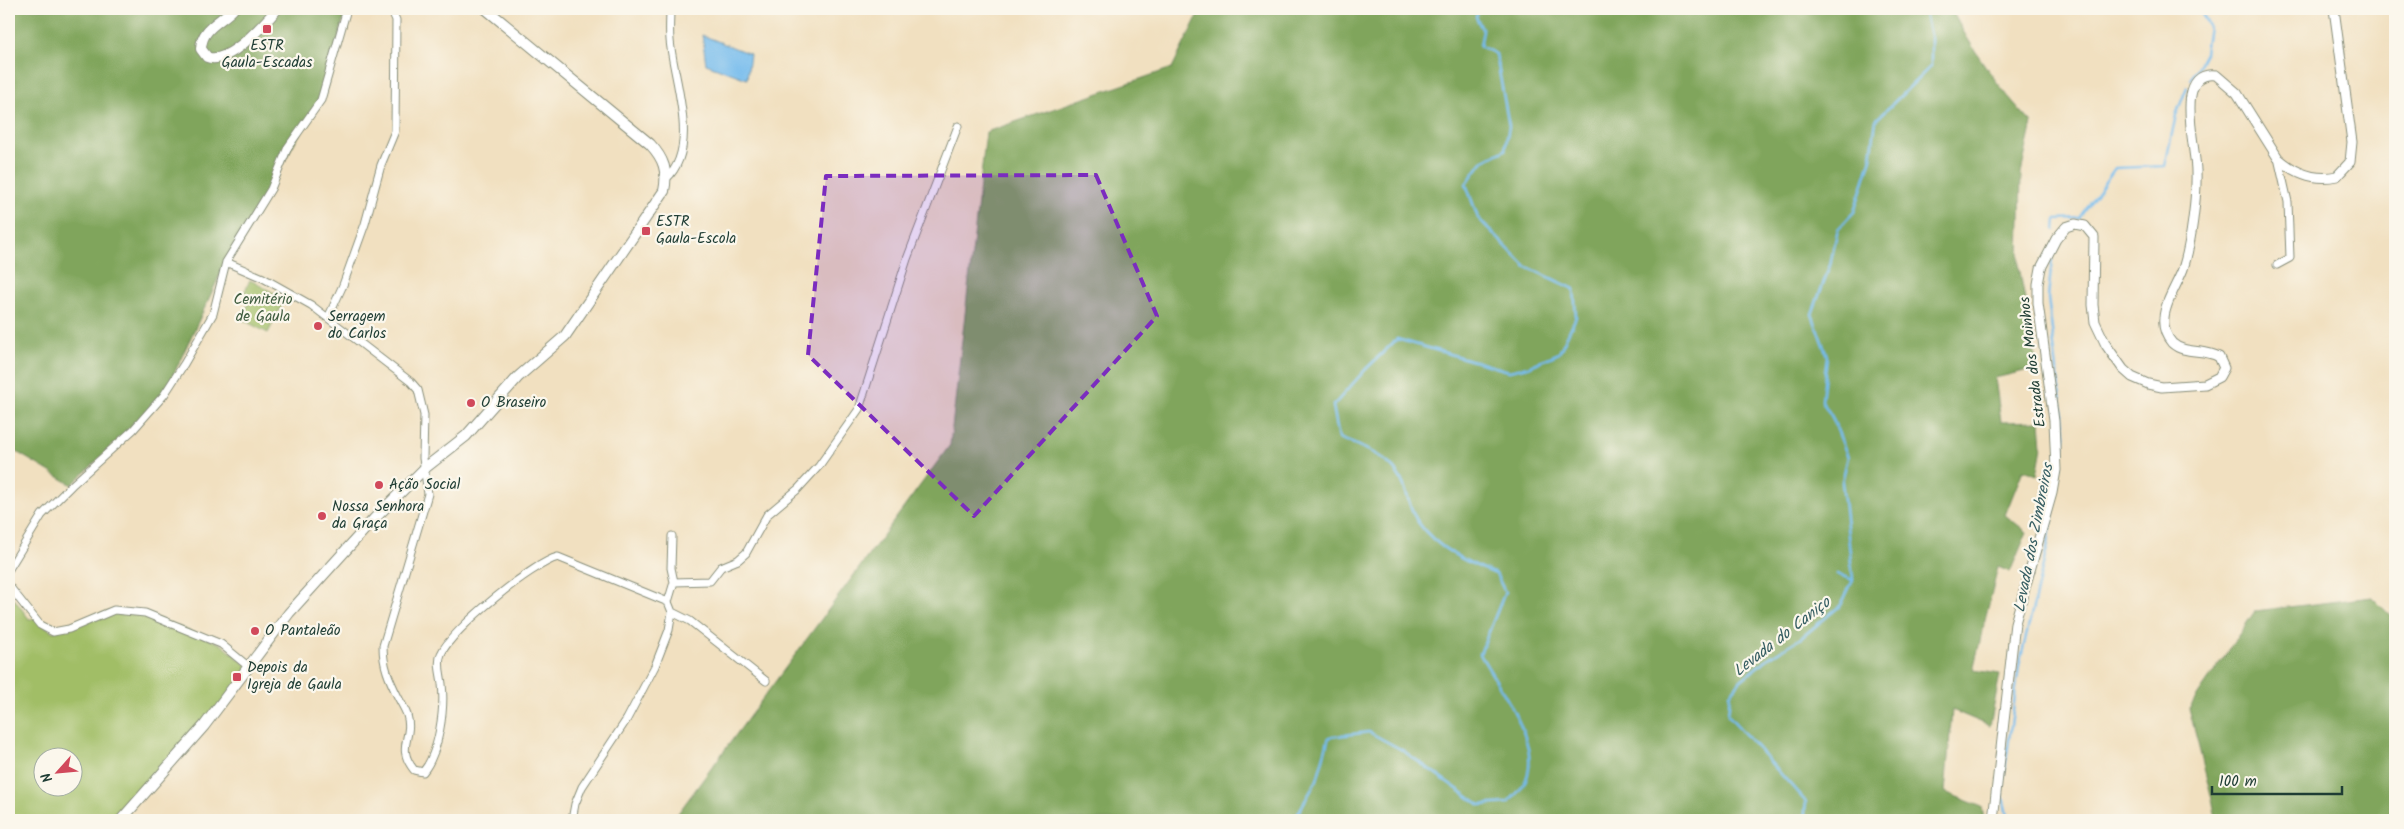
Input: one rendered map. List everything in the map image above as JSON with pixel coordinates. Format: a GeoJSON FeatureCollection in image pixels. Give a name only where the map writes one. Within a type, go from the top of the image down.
{"type":"FeatureCollection","features":[{"type":"Feature","properties":{"kind":"main road"},"geometry":{"type":"LineString","coordinates":[[233,9],[206,31],[202,37],[201,49],[207,57],[219,59],[233,51],[278,9]]}},
{"type":"Feature","properties":{"kind":"main road"},"geometry":{"type":"LineString","coordinates":[[121,820],[204,726],[289,613],[400,490],[466,436],[518,377],[565,336],[658,203],[664,191],[666,179],[663,161],[650,144],[486,9]]}},
{"type":"Feature","properties":{"kind":"street"},"geometry":{"type":"LineString","coordinates":[[9,569],[42,515],[133,430],[164,395],[213,314],[226,262],[271,189],[288,147],[321,100],[347,9]]}},
{"type":"Feature","properties":{"kind":"street"},"geometry":{"type":"LineString","coordinates":[[328,318],[343,285],[365,224],[381,165],[395,130],[396,20],[391,9]]}},
{"type":"Feature","properties":{"kind":"street"},"geometry":{"type":"LineString","coordinates":[[666,179],[675,170],[679,160],[684,116],[670,40],[670,9]]}},
{"type":"Feature","properties":{"kind":"street","name":"Estrada dos Moinhos"},"geometry":{"type":"LineString","coordinates":[[1993,820],[2016,623],[2052,493],[2056,470],[2054,421],[2038,303],[2042,268],[2056,239],[2066,227],[2075,224],[2088,228],[2096,241],[2093,285],[2096,322],[2106,345],[2123,369],[2132,377],[2148,384],[2162,387],[2210,383],[2222,373],[2224,368],[2219,357],[2207,352],[2178,348],[2167,336],[2164,323],[2167,307],[2187,255],[2196,171],[2190,94],[2194,82],[2206,74],[2216,75],[2237,93],[2278,158],[2296,172],[2323,178],[2337,176],[2350,162],[2352,155],[2351,128],[2334,9]]}},
{"type":"Feature","properties":{"kind":"street"},"geometry":{"type":"LineString","coordinates":[[674,582],[710,581],[721,567],[738,560],[746,553],[767,515],[798,489],[819,466],[859,409],[907,259],[958,126]]}},
{"type":"Feature","properties":{"kind":"street"},"geometry":{"type":"LineString","coordinates":[[2277,265],[2290,258],[2288,202],[2278,158]]}},
{"type":"Feature","properties":{"kind":"street"},"geometry":{"type":"LineString","coordinates":[[226,262],[296,296],[406,378],[418,390],[424,415],[422,450],[428,494],[383,646],[383,664],[407,714],[409,726],[404,750],[407,762],[414,770],[423,772],[433,755],[442,714],[442,686],[439,664],[441,654],[456,634],[494,598],[534,567],[558,557],[668,602]]}},
{"type":"Feature","properties":{"kind":"street"},"geometry":{"type":"LineString","coordinates":[[572,820],[575,804],[582,787],[627,719],[652,673],[670,630],[672,612],[668,602],[674,582],[671,568],[672,536]]}},
{"type":"Feature","properties":{"kind":"street"},"geometry":{"type":"LineString","coordinates":[[9,586],[40,625],[53,632],[69,629],[114,610],[144,612],[221,644],[249,667]]}},
{"type":"Feature","properties":{"kind":"street"},"geometry":{"type":"LineString","coordinates":[[672,612],[690,621],[766,681]]}},
{"type":"Feature","properties":{"kind":"highlighted area"},"geometry":{"type":"Polygon","coordinates":[[[1096,175],[1157,316],[974,516],[808,355],[826,176],[1096,175]]]}},
{"type":"Feature","properties":{"kind":"green space"},"geometry":{"type":"Polygon","coordinates":[[[9,9],[346,9],[326,88],[226,262],[164,395],[72,485],[15,451],[9,458],[9,9]]]}},
{"type":"Feature","properties":{"kind":"green space"},"geometry":{"type":"Polygon","coordinates":[[[1201,9],[1951,9],[1987,69],[2032,123],[2021,173],[2019,266],[2037,368],[1995,378],[2001,422],[2040,421],[2042,447],[2037,475],[2023,470],[2005,515],[2027,532],[2010,572],[1998,567],[1973,670],[2000,674],[1990,726],[1952,710],[1945,792],[1982,807],[1984,820],[673,820],[950,445],[986,132],[1172,68],[1201,9]]]}},
{"type":"Feature","properties":{"kind":"green space","name":"Cemitério de Gaula"},"geometry":{"type":"Polygon","coordinates":[[[250,280],[285,299],[268,333],[241,319],[252,296],[244,293],[250,280]]]}},
{"type":"Feature","properties":{"kind":"green space"},"geometry":{"type":"Polygon","coordinates":[[[2372,597],[2395,620],[2395,820],[2217,820],[2189,708],[2255,611],[2372,597]]]}},
{"type":"Feature","properties":{"kind":"green space"},"geometry":{"type":"Polygon","coordinates":[[[9,599],[15,600],[29,619],[36,619],[53,632],[106,612],[145,613],[221,644],[249,667],[204,726],[116,820],[9,820],[9,599]]]}},
{"type":"Feature","properties":{"kind":"water"},"geometry":{"type":"Polygon","coordinates":[[[702,35],[750,54],[747,79],[706,64],[702,35]]]}},
{"type":"Feature","properties":{"kind":"waterway"},"geometry":{"type":"LineString","coordinates":[[1294,820],[1317,780],[1329,737],[1369,732],[1402,750],[1480,805],[1508,803],[1523,785],[1529,770],[1529,754],[1525,736],[1508,700],[1480,654],[1505,592],[1496,574],[1453,554],[1434,540],[1418,522],[1404,486],[1393,468],[1378,455],[1339,438],[1333,406],[1365,370],[1397,339],[1509,371],[1528,367],[1559,353],[1576,317],[1574,289],[1525,266],[1478,218],[1466,184],[1482,162],[1505,150],[1509,126],[1496,54],[1480,46],[1483,31],[1476,17],[1479,9]]}},
{"type":"Feature","properties":{"kind":"waterway","name":"Levada do Caniço"},"geometry":{"type":"LineString","coordinates":[[1804,820],[1806,802],[1728,715],[1730,694],[1740,681],[1767,659],[1801,638],[1841,605],[1853,580],[1842,482],[1848,457],[1832,417],[1822,401],[1827,356],[1812,314],[1830,265],[1838,229],[1854,212],[1871,158],[1876,120],[1931,66],[1931,39],[1924,9]]}},
{"type":"Feature","properties":{"kind":"waterway","name":"Levada dos Zimbreiros"},"geometry":{"type":"LineString","coordinates":[[2191,79],[2205,53],[2209,26],[2199,9]]}},
{"type":"Feature","properties":{"kind":"waterway","name":"Levada dos Zimbreiros"},"geometry":{"type":"LineString","coordinates":[[2055,230],[2056,219],[2079,218],[2115,168],[2165,166],[2176,115],[2187,87]]}},
{"type":"Feature","properties":{"kind":"waterway","name":"Levada dos Zimbreiros"},"geometry":{"type":"LineString","coordinates":[[2052,259],[2048,298],[2065,435],[2060,467]]}},
{"type":"Feature","properties":{"kind":"waterway","name":"Levada dos Zimbreiros"},"geometry":{"type":"LineString","coordinates":[[2008,820],[2002,792],[2019,666],[2048,544],[2055,497]]}},
{"type":"Feature","properties":{"kind":"waterway"},"geometry":{"type":"LineString","coordinates":[[1837,574],[1853,580]]}},
{"type":"Feature","properties":{"kind":"place","name":"ESTR Gaula-Escadas"},"geometry":{"type":"Point","coordinates":[267,29]}},
{"type":"Feature","properties":{"kind":"place","name":"ESTR Gaula-Escola"},"geometry":{"type":"Point","coordinates":[646,231]}},
{"type":"Feature","properties":{"kind":"place","name":"Serragem do Carlos"},"geometry":{"type":"Point","coordinates":[318,326]}},
{"type":"Feature","properties":{"kind":"place","name":"O Braseiro"},"geometry":{"type":"Point","coordinates":[471,403]}},
{"type":"Feature","properties":{"kind":"place","name":"Ação Social"},"geometry":{"type":"Point","coordinates":[379,485]}},
{"type":"Feature","properties":{"kind":"place","name":"Nossa Senhora da Graça"},"geometry":{"type":"Point","coordinates":[322,516]}},
{"type":"Feature","properties":{"kind":"place","name":"O Pantaleão"},"geometry":{"type":"Point","coordinates":[255,631]}},
{"type":"Feature","properties":{"kind":"place","name":"Depois da Igreja de Gaula"},"geometry":{"type":"Point","coordinates":[237,677]}}]}
